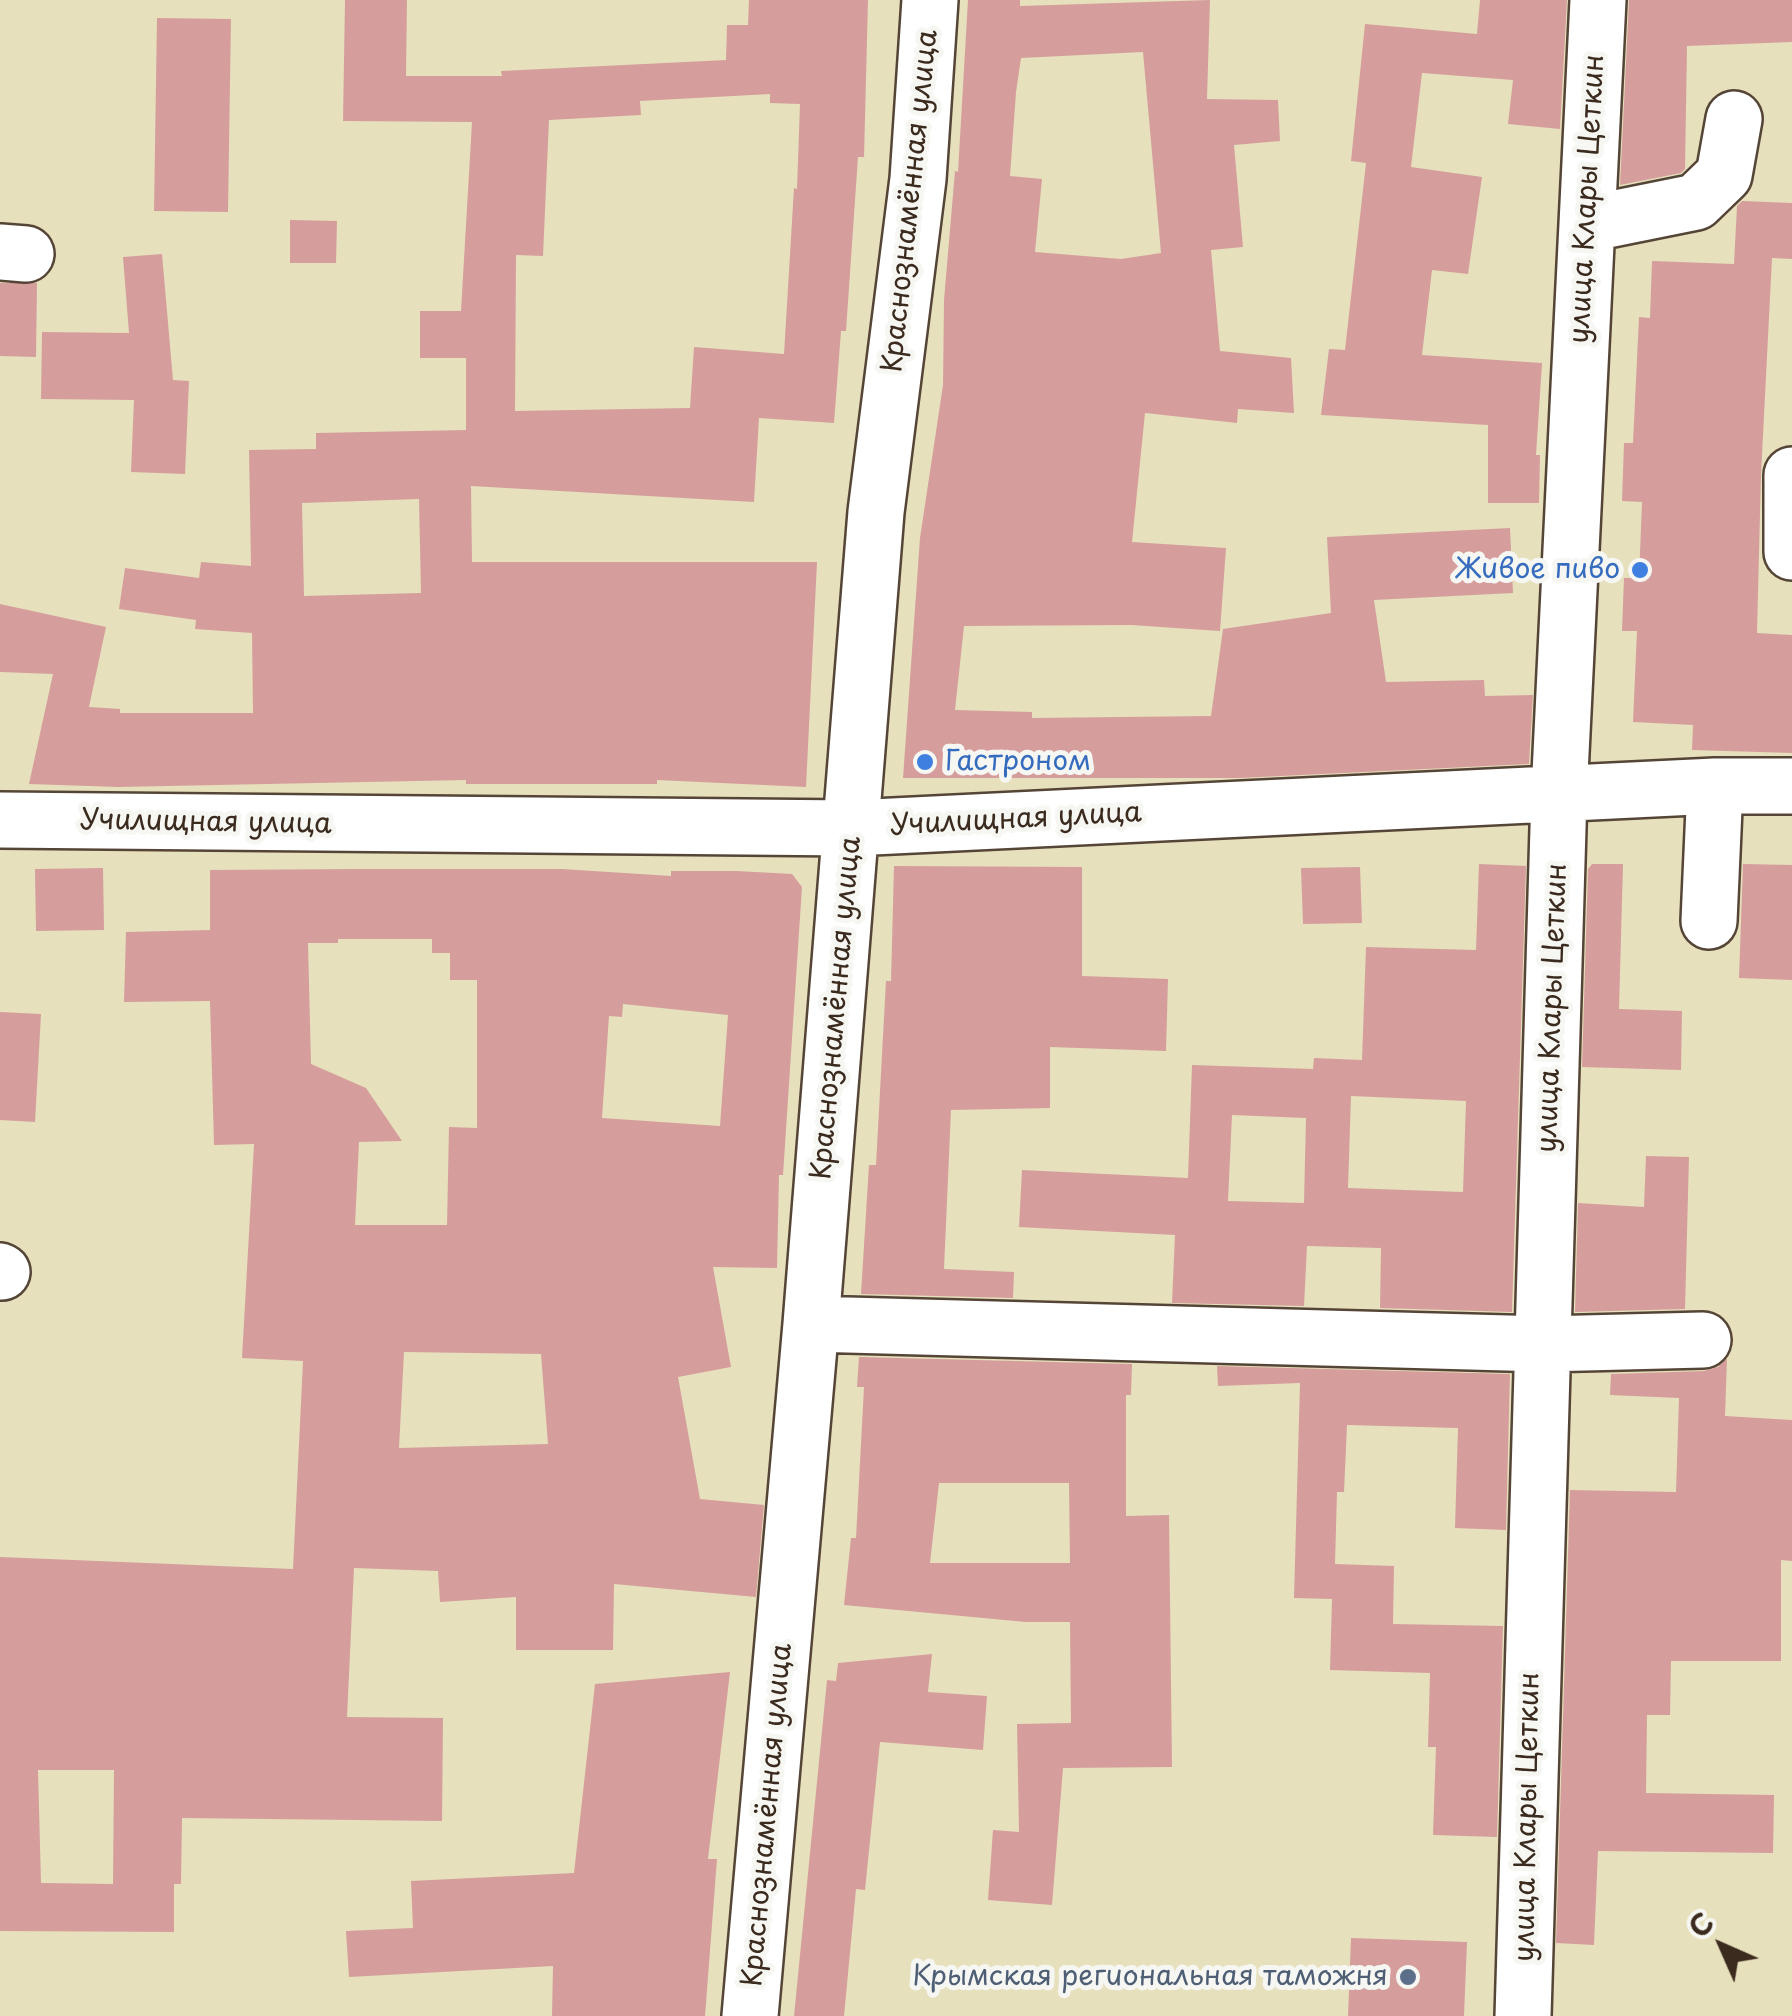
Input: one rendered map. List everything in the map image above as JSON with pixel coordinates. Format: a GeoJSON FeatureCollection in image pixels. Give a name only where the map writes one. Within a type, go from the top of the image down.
{"type":"FeatureCollection","features":[{"type":"Feature","properties":{"kind":"street","name":"Краснознамённая улица"},"geometry":{"type":"LineString","coordinates":[[750,2016],[811,1324],[876,512],[918,179],[930,0]]}},
{"type":"Feature","properties":{"kind":"street","name":"улица Клары Цеткин"},"geometry":{"type":"LineString","coordinates":[[1523,2016],[1559,794],[1598,0]]}},
{"type":"Feature","properties":{"kind":"street"},"geometry":{"type":"LineString","coordinates":[[1588,224],[1696,202],[1724,175],[1734,118]]}},
{"type":"Feature","properties":{"kind":"street"},"geometry":{"type":"LineString","coordinates":[[1792,475],[1792,552]]}},
{"type":"Feature","properties":{"kind":"street","name":"Училищная улица"},"geometry":{"type":"LineString","coordinates":[[0,820],[852,828],[1715,786],[1792,786]]}},
{"type":"Feature","properties":{"kind":"street"},"geometry":{"type":"LineString","coordinates":[[1709,920],[1715,786]]}},
{"type":"Feature","properties":{"kind":"street"},"geometry":{"type":"LineString","coordinates":[[811,1324],[1544,1344],[1703,1340]]}},
{"type":"Feature","properties":{"kind":"building"},"geometry":{"type":"Polygon","coordinates":[[[345,0],[407,0],[406,76],[502,76],[501,71],[726,60],[727,25],[748,25],[749,0],[868,0],[864,157],[858,157],[846,331],[841,331],[834,423],[759,418],[754,502],[471,486],[472,562],[817,562],[806,787],[657,780],[657,784],[466,784],[466,780],[118,787],[29,784],[53,674],[0,672],[0,604],[106,627],[89,707],[120,709],[120,713],[253,713],[252,633],[195,629],[196,620],[119,609],[125,568],[199,578],[201,562],[251,566],[249,450],[316,449],[316,433],[466,430],[466,358],[420,358],[420,311],[461,311],[472,122],[343,121],[345,0]],[[770,94],[640,101],[641,115],[549,120],[543,256],[516,255],[515,411],[690,408],[694,347],[784,354],[800,104],[770,103],[770,94]],[[419,499],[302,503],[304,596],[421,593],[419,499]]]}},
{"type":"Feature","properties":{"kind":"building"},"geometry":{"type":"Polygon","coordinates":[[[968,0],[1020,0],[1020,6],[1210,0],[1207,99],[1278,100],[1280,141],[1234,145],[1243,247],[1211,250],[1220,351],[1291,358],[1294,413],[1238,409],[1237,423],[1145,413],[1132,542],[1226,548],[1220,631],[1131,625],[964,626],[955,710],[1032,712],[1032,718],[1211,716],[1223,629],[1331,613],[1327,537],[1510,528],[1513,593],[1374,600],[1386,682],[1484,680],[1485,696],[1533,695],[1529,764],[1240,778],[903,778],[920,538],[943,385],[944,300],[955,171],[958,172],[968,0]],[[1143,52],[1021,58],[1010,176],[1042,179],[1035,252],[1121,259],[1161,253],[1143,52]]]}},
{"type":"Feature","properties":{"kind":"building"},"geometry":{"type":"Polygon","coordinates":[[[1480,0],[1567,0],[1560,129],[1508,124],[1513,80],[1422,73],[1411,167],[1482,177],[1468,274],[1432,270],[1422,355],[1542,363],[1536,455],[1540,455],[1539,503],[1488,503],[1488,425],[1321,415],[1329,349],[1345,350],[1366,163],[1351,161],[1365,24],[1477,34],[1480,0]]]}},
{"type":"Feature","properties":{"kind":"building"},"geometry":{"type":"Polygon","coordinates":[[[1629,0],[1792,0],[1792,42],[1687,46],[1685,169],[1620,185],[1629,0]]]}},
{"type":"Feature","properties":{"kind":"building"},"geometry":{"type":"Polygon","coordinates":[[[157,18],[231,19],[228,212],[154,211],[157,18]]]}},
{"type":"Feature","properties":{"kind":"building"},"geometry":{"type":"Polygon","coordinates":[[[1742,201],[1792,203],[1792,259],[1772,258],[1757,633],[1792,635],[1792,753],[1692,750],[1693,725],[1633,722],[1637,631],[1622,631],[1624,578],[1639,578],[1642,502],[1622,501],[1624,443],[1633,443],[1639,317],[1650,318],[1652,261],[1734,264],[1737,206],[1742,201]]]}},
{"type":"Feature","properties":{"kind":"building"},"geometry":{"type":"Polygon","coordinates":[[[290,220],[337,221],[336,263],[290,263],[290,220]]]}},
{"type":"Feature","properties":{"kind":"building"},"geometry":{"type":"Polygon","coordinates":[[[162,254],[173,380],[189,381],[185,474],[131,472],[134,400],[41,399],[42,332],[129,333],[123,257],[162,254]]]}},
{"type":"Feature","properties":{"kind":"building"},"geometry":{"type":"Polygon","coordinates":[[[0,283],[37,283],[36,357],[0,356],[0,283]]]}},
{"type":"Feature","properties":{"kind":"building"},"geometry":{"type":"Polygon","coordinates":[[[1479,864],[1526,866],[1512,1312],[1380,1308],[1381,1248],[1307,1246],[1304,1306],[1172,1303],[1175,1235],[1019,1227],[1022,1170],[1188,1178],[1192,1065],[1313,1069],[1314,1058],[1362,1060],[1366,947],[1476,950],[1479,864]],[[1351,1096],[1348,1188],[1463,1192],[1466,1101],[1351,1096]],[[1232,1115],[1228,1201],[1304,1203],[1306,1118],[1232,1115]]]}},
{"type":"Feature","properties":{"kind":"building"},"geometry":{"type":"Polygon","coordinates":[[[1592,864],[1623,864],[1619,1009],[1682,1011],[1681,1070],[1582,1067],[1588,869],[1592,864]]]}},
{"type":"Feature","properties":{"kind":"building"},"geometry":{"type":"Polygon","coordinates":[[[1743,864],[1792,865],[1792,980],[1739,978],[1743,864]]]}},
{"type":"Feature","properties":{"kind":"building"},"geometry":{"type":"Polygon","coordinates":[[[894,866],[1082,867],[1082,976],[1168,979],[1166,1051],[1050,1047],[1050,1108],[951,1110],[944,1269],[1014,1272],[1013,1298],[861,1294],[869,1165],[876,1165],[886,981],[891,981],[894,866]]]}},
{"type":"Feature","properties":{"kind":"building"},"geometry":{"type":"Polygon","coordinates":[[[1360,867],[1362,923],[1303,924],[1301,868],[1360,867]]]}},
{"type":"Feature","properties":{"kind":"building"},"geometry":{"type":"Polygon","coordinates":[[[103,868],[104,930],[36,931],[35,869],[103,868]]]}},
{"type":"Feature","properties":{"kind":"building"},"geometry":{"type":"Polygon","coordinates":[[[562,869],[671,876],[671,871],[737,871],[792,874],[802,887],[783,1175],[779,1175],[777,1268],[713,1267],[731,1367],[678,1377],[700,1499],[764,1505],[756,1597],[614,1584],[613,1650],[516,1650],[516,1597],[440,1602],[438,1571],[354,1568],[347,1717],[443,1718],[442,1821],[182,1818],[181,1884],[174,1884],[174,1932],[0,1931],[0,1557],[293,1569],[303,1361],[242,1358],[254,1144],[214,1145],[210,1001],[124,1002],[126,932],[210,930],[210,870],[562,869]],[[338,939],[338,943],[308,943],[311,1064],[366,1088],[402,1141],[359,1142],[355,1225],[447,1225],[449,1127],[477,1128],[477,980],[450,980],[450,953],[432,953],[432,939],[338,939]],[[623,1004],[622,1017],[609,1016],[602,1118],[720,1126],[728,1015],[623,1004]],[[404,1352],[399,1448],[548,1444],[541,1354],[404,1352]],[[38,1770],[41,1883],[113,1884],[114,1770],[38,1770]]]}},
{"type":"Feature","properties":{"kind":"building"},"geometry":{"type":"Polygon","coordinates":[[[0,1012],[41,1014],[35,1122],[0,1120],[0,1012]]]}},
{"type":"Feature","properties":{"kind":"building"},"geometry":{"type":"Polygon","coordinates":[[[1646,1156],[1689,1157],[1685,1309],[1575,1312],[1578,1203],[1644,1207],[1646,1156]]]}},
{"type":"Feature","properties":{"kind":"building"},"geometry":{"type":"Polygon","coordinates":[[[859,1357],[1132,1364],[1131,1395],[1126,1395],[1126,1516],[1169,1515],[1172,1767],[1063,1768],[1052,1905],[988,1900],[993,1830],[1019,1832],[1017,1724],[1071,1723],[1070,1622],[1026,1622],[844,1605],[851,1538],[856,1538],[864,1387],[857,1387],[859,1357]],[[939,1483],[930,1563],[1070,1563],[1069,1483],[939,1483]]]}},
{"type":"Feature","properties":{"kind":"building"},"geometry":{"type":"Polygon","coordinates":[[[1727,1359],[1725,1416],[1792,1420],[1792,1561],[1781,1560],[1781,1661],[1671,1661],[1670,1715],[1647,1715],[1646,1793],[1774,1795],[1773,1853],[1598,1851],[1594,1945],[1556,1943],[1570,1490],[1676,1492],[1679,1398],[1610,1395],[1611,1374],[1704,1371],[1727,1359]]]}},
{"type":"Feature","properties":{"kind":"building"},"geometry":{"type":"Polygon","coordinates":[[[1217,1366],[1510,1374],[1506,1530],[1455,1528],[1458,1428],[1347,1425],[1344,1492],[1337,1492],[1335,1564],[1394,1566],[1393,1624],[1503,1626],[1497,1837],[1433,1835],[1436,1747],[1428,1747],[1430,1673],[1330,1670],[1332,1599],[1294,1598],[1300,1383],[1218,1386],[1217,1366]]]}},
{"type":"Feature","properties":{"kind":"building"},"geometry":{"type":"Polygon","coordinates":[[[932,1654],[928,1692],[987,1696],[983,1750],[880,1742],[865,1890],[856,1889],[844,2016],[794,2016],[827,1680],[836,1681],[838,1663],[932,1654]]]}},
{"type":"Feature","properties":{"kind":"building"},"geometry":{"type":"Polygon","coordinates":[[[730,1672],[708,1859],[717,1859],[705,2016],[552,2016],[553,1966],[349,1977],[346,1931],[413,1928],[411,1881],[574,1873],[595,1684],[730,1672]]]}},
{"type":"Feature","properties":{"kind":"building","name":"Крымская региональная таможня"},"geometry":{"type":"Polygon","coordinates":[[[1351,1938],[1467,1942],[1464,2016],[1348,2016],[1351,1938]]]}},
{"type":"Feature","properties":{"kind":"place","name":"Живое пиво"},"geometry":{"type":"Point","coordinates":[1640,570]}},
{"type":"Feature","properties":{"kind":"place","name":"Гастроном"},"geometry":{"type":"Point","coordinates":[925,762]}},
{"type":"Feature","properties":{"kind":"place","name":"Крымская региональная таможня"},"geometry":{"type":"Point","coordinates":[1408,1977]}}]}
